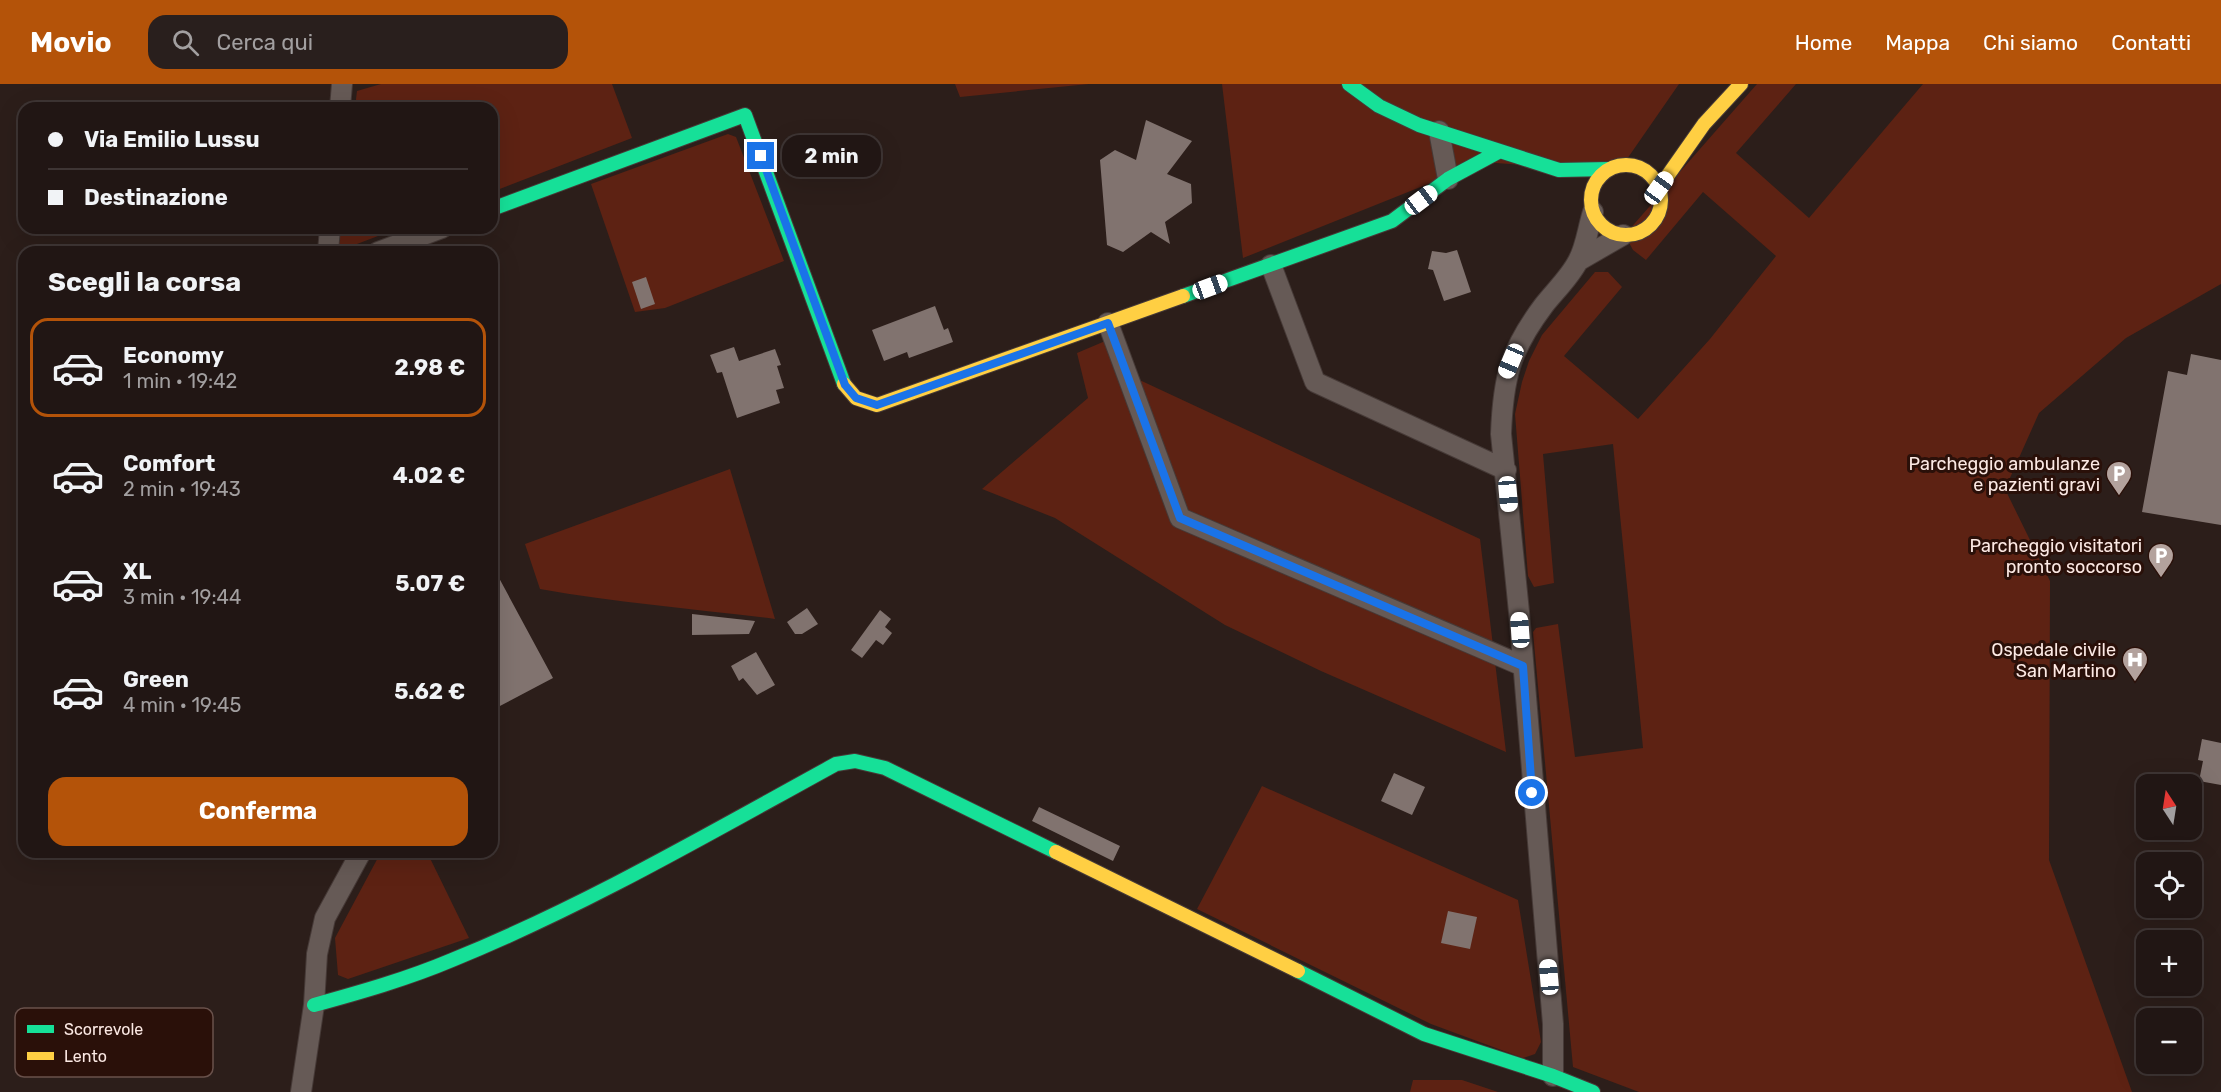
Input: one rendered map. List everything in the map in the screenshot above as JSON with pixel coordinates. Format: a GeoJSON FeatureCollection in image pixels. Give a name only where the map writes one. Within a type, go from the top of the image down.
{"type":"FeatureCollection","features":[{"type":"Feature","properties":{"kind":"street"},"geometry":{"type":"LineString","coordinates":[[340,102],[342,84]]}},
{"type":"Feature","properties":{"kind":"street"},"geometry":{"type":"LineString","coordinates":[[1348,84],[1379,106],[1439,131],[1559,170],[1609,170]]}},
{"type":"Feature","properties":{"kind":"street"},"geometry":{"type":"LineString","coordinates":[[1659,188],[1704,124],[1741,84]]}},
{"type":"Feature","properties":{"kind":"street"},"geometry":{"type":"LineString","coordinates":[[498,207],[745,115],[845,385],[856,398],[877,405],[1392,221],[1448,179],[1500,151]]}},
{"type":"Feature","properties":{"kind":"street"},"geometry":{"type":"LineString","coordinates":[[1673,145],[1704,124]]}},
{"type":"Feature","properties":{"kind":"street"},"geometry":{"type":"LineString","coordinates":[[1439,131],[1448,179]]}},
{"type":"Feature","properties":{"kind":"street"},"geometry":{"type":"LineString","coordinates":[[1553,1076],[1553,1024],[1506,470],[1501,434],[1506,373],[1527,329],[1578,261],[1623,235],[1642,231],[1656,217],[1660,208],[1659,188],[1643,164],[1619,166],[1609,170],[1595,183],[1585,198],[1578,261]]}},
{"type":"Feature","properties":{"kind":"street"},"geometry":{"type":"LineString","coordinates":[[1559,170],[1585,198],[1605,228],[1623,235]]}},
{"type":"Feature","properties":{"kind":"street"},"geometry":{"type":"LineString","coordinates":[[394,246],[426,234]]}},
{"type":"Feature","properties":{"kind":"street"},"geometry":{"type":"LineString","coordinates":[[1271,265],[1315,382],[1506,470]]}},
{"type":"Feature","properties":{"kind":"street"},"geometry":{"type":"LineString","coordinates":[[1108,323],[1180,518],[1523,666]]}},
{"type":"Feature","properties":{"kind":"street"},"geometry":{"type":"LineString","coordinates":[[314,1005],[386,986],[485,947],[650,864],[836,764],[851,761],[888,770],[912,780],[1424,1034],[1553,1076],[1593,1092]]}},
{"type":"Feature","properties":{"kind":"street"},"geometry":{"type":"LineString","coordinates":[[301,1092],[314,1005],[317,954],[325,918],[358,858]]}},
{"type":"Feature","properties":{"kind":"shaded area"},"geometry":{"type":"Polygon","coordinates":[[[381,84],[612,84],[632,138],[498,190],[498,102],[356,102],[357,91],[381,84]]]}},
{"type":"Feature","properties":{"kind":"shaded area"},"geometry":{"type":"Polygon","coordinates":[[[955,84],[1089,84],[960,97],[955,84]]]}},
{"type":"Feature","properties":{"kind":"shaded area"},"geometry":{"type":"Polygon","coordinates":[[[1222,84],[1679,84],[1618,172],[1483,162],[1243,258],[1222,84]]]}},
{"type":"Feature","properties":{"kind":"shaded area"},"geometry":{"type":"Polygon","coordinates":[[[1757,84],[1796,84],[1736,153],[1809,218],[1923,84],[2221,84],[2221,284],[2126,338],[2039,413],[2005,489],[2050,581],[2049,860],[2132,1092],[1639,1092],[1573,1067],[1533,632],[1536,628],[1558,624],[1575,757],[1643,748],[1613,444],[1543,454],[1554,583],[1534,587],[1528,576],[1515,414],[1529,361],[1542,335],[1595,272],[1608,272],[1622,287],[1564,356],[1638,419],[1710,339],[1776,256],[1703,192],[1646,260],[1633,250],[1627,239],[1628,231],[1757,84]]]}},
{"type":"Feature","properties":{"kind":"shaded area"},"geometry":{"type":"Polygon","coordinates":[[[728,134],[736,137],[784,261],[665,308],[635,312],[591,184],[728,134]]]}},
{"type":"Feature","properties":{"kind":"shaded area"},"geometry":{"type":"Polygon","coordinates":[[[338,234],[383,234],[352,246],[336,246],[338,234]]]}},
{"type":"Feature","properties":{"kind":"shaded area"},"geometry":{"type":"Polygon","coordinates":[[[1117,336],[1131,376],[1480,539],[1506,752],[1321,671],[1225,625],[1055,518],[982,489],[1088,398],[1077,353],[1117,336]]]}},
{"type":"Feature","properties":{"kind":"shaded area"},"geometry":{"type":"Polygon","coordinates":[[[730,469],[775,619],[540,589],[525,544],[730,469]]]}},
{"type":"Feature","properties":{"kind":"shaded area"},"geometry":{"type":"Polygon","coordinates":[[[1262,786],[1518,900],[1541,1042],[1535,1054],[1523,1058],[1431,1024],[1197,909],[1262,786]]]}},
{"type":"Feature","properties":{"kind":"shaded area"},"geometry":{"type":"Polygon","coordinates":[[[378,858],[430,858],[469,938],[348,979],[338,975],[335,938],[378,858]]]}},
{"type":"Feature","properties":{"kind":"shaded area"},"geometry":{"type":"Polygon","coordinates":[[[1413,1080],[1462,1080],[1498,1092],[1410,1092],[1413,1080]]]}},
{"type":"Feature","properties":{"kind":"building"},"geometry":{"type":"Polygon","coordinates":[[[1146,120],[1192,141],[1167,174],[1191,184],[1192,203],[1165,222],[1170,244],[1151,232],[1123,252],[1107,245],[1100,160],[1115,150],[1136,160],[1146,120]]]}},
{"type":"Feature","properties":{"kind":"building"},"geometry":{"type":"Polygon","coordinates":[[[1457,250],[1471,292],[1444,301],[1433,270],[1428,269],[1432,251],[1446,253],[1457,250]]]}},
{"type":"Feature","properties":{"kind":"building"},"geometry":{"type":"Polygon","coordinates":[[[646,277],[655,304],[641,309],[632,282],[646,277]]]}},
{"type":"Feature","properties":{"kind":"building"},"geometry":{"type":"Polygon","coordinates":[[[935,306],[944,330],[948,328],[953,342],[909,358],[907,352],[884,361],[872,330],[935,306]]]}},
{"type":"Feature","properties":{"kind":"building"},"geometry":{"type":"Polygon","coordinates":[[[734,347],[739,361],[775,349],[781,365],[777,366],[784,388],[776,390],[780,403],[737,418],[722,372],[717,373],[710,355],[734,347]]]}},
{"type":"Feature","properties":{"kind":"building"},"geometry":{"type":"Polygon","coordinates":[[[2191,354],[2221,360],[2221,525],[2142,512],[2168,371],[2187,375],[2191,354]]]}},
{"type":"Feature","properties":{"kind":"building"},"geometry":{"type":"Polygon","coordinates":[[[498,576],[553,678],[498,707],[498,576]]]}},
{"type":"Feature","properties":{"kind":"building"},"geometry":{"type":"Polygon","coordinates":[[[807,608],[818,624],[802,634],[795,634],[787,622],[807,608]]]}},
{"type":"Feature","properties":{"kind":"building"},"geometry":{"type":"Polygon","coordinates":[[[880,610],[891,619],[885,627],[892,633],[883,645],[876,640],[862,658],[851,650],[880,610]]]}},
{"type":"Feature","properties":{"kind":"building"},"geometry":{"type":"Polygon","coordinates":[[[692,614],[755,621],[749,634],[692,635],[692,614]]]}},
{"type":"Feature","properties":{"kind":"building"},"geometry":{"type":"Polygon","coordinates":[[[756,652],[775,685],[757,695],[743,678],[739,681],[731,666],[756,652]]]}},
{"type":"Feature","properties":{"kind":"building"},"geometry":{"type":"Polygon","coordinates":[[[2202,739],[2221,743],[2221,785],[2202,782],[2200,774],[2203,761],[2198,760],[2202,739]]]}},
{"type":"Feature","properties":{"kind":"building"},"geometry":{"type":"Polygon","coordinates":[[[1394,773],[1425,787],[1412,815],[1381,801],[1394,773]]]}},
{"type":"Feature","properties":{"kind":"building"},"geometry":{"type":"Polygon","coordinates":[[[1039,807],[1120,846],[1113,861],[1032,821],[1039,807]]]}},
{"type":"Feature","properties":{"kind":"building"},"geometry":{"type":"Polygon","coordinates":[[[1448,911],[1477,917],[1470,949],[1441,943],[1448,911]]]}},
{"type":"Feature","properties":{"kind":"traffic: fast"},"geometry":{"type":"LineString","coordinates":[[1349,84],[1379,106],[1419,125],[1559,170],[1609,169]]}},
{"type":"Feature","properties":{"kind":"traffic: fast"},"geometry":{"type":"LineString","coordinates":[[498,207],[745,115],[844,384]]}},
{"type":"Feature","properties":{"kind":"traffic: fast"},"geometry":{"type":"LineString","coordinates":[[1183,296],[1392,221],[1448,179],[1500,151]]}},
{"type":"Feature","properties":{"kind":"traffic: fast"},"geometry":{"type":"LineString","coordinates":[[314,1005],[418,973],[502,939],[647,868],[836,764],[855,761],[885,768],[1056,852]]}},
{"type":"Feature","properties":{"kind":"traffic: fast"},"geometry":{"type":"LineString","coordinates":[[1298,971],[1424,1034],[1553,1076],[1593,1092]]}},
{"type":"Feature","properties":{"kind":"traffic: slow"},"geometry":{"type":"LineString","coordinates":[[1659,188],[1704,124],[1741,84]]}},
{"type":"Feature","properties":{"kind":"traffic: slow"},"geometry":{"type":"LineString","coordinates":[[1626,165],[1645,171],[1655,181],[1661,200],[1655,219],[1645,229],[1626,235],[1607,229],[1597,219],[1591,200],[1597,181],[1607,171],[1626,165]]}},
{"type":"Feature","properties":{"kind":"traffic: slow"},"geometry":{"type":"LineString","coordinates":[[844,384],[856,398],[877,405],[1183,296]]}},
{"type":"Feature","properties":{"kind":"traffic: slow"},"geometry":{"type":"LineString","coordinates":[[1056,852],[1298,971]]}},
{"type":"Feature","properties":{"kind":"place","name":"Parcheggio ambulanze e pazienti gravi"},"geometry":{"type":"Point","coordinates":[2119,497]}},
{"type":"Feature","properties":{"kind":"place","name":"Parcheggio visitatori pronto soccorso"},"geometry":{"type":"Point","coordinates":[2161,579]}},
{"type":"Feature","properties":{"kind":"place","name":"Ospedale civile San Martino"},"geometry":{"type":"Point","coordinates":[2135,683]}},
{"type":"Feature","properties":{"kind":"route"},"geometry":{"type":"LineString","coordinates":[[761,156],[845,385],[856,398],[877,405],[1108,323],[1180,518],[1523,666],[1532,793]]}}]}
